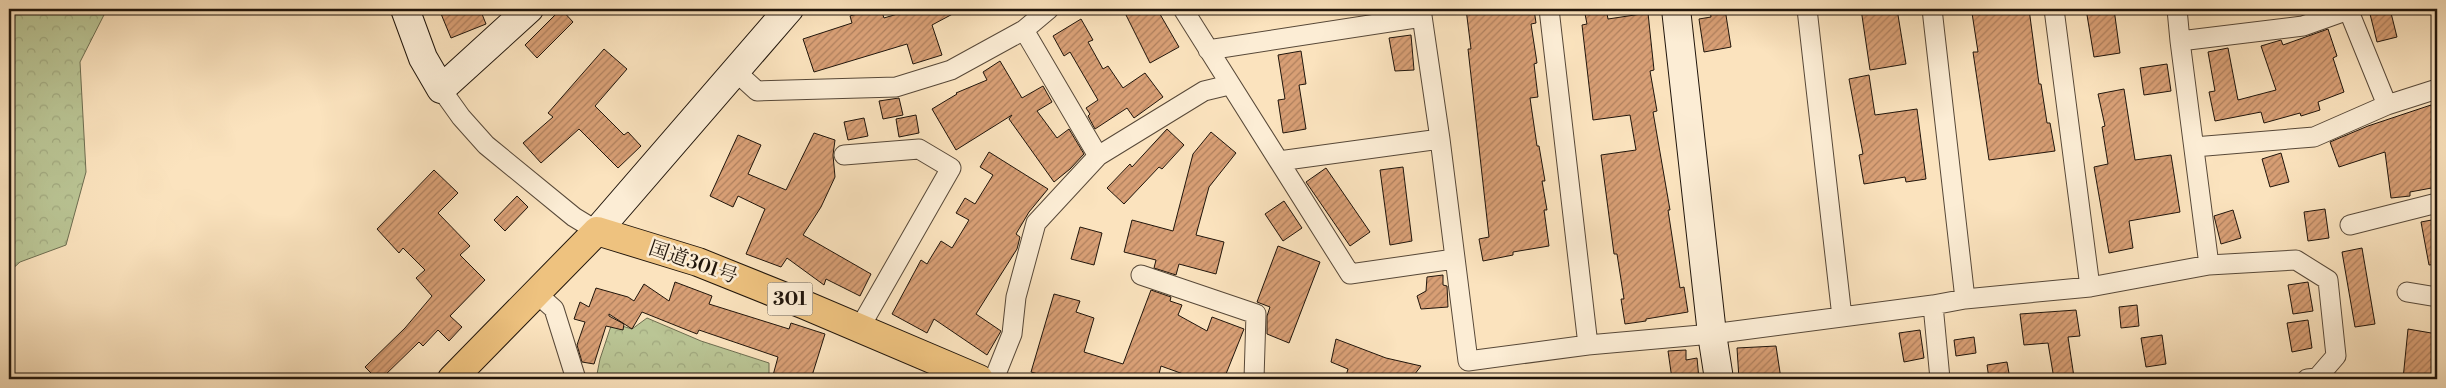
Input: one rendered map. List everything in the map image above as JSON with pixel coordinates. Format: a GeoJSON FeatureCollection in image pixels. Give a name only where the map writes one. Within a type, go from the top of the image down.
{"type":"FeatureCollection","features":[{"type":"Feature","properties":{"kind":"highway"},"geometry":{"type":"LineString","coordinates":[[452,379],[597,231]]}},
{"type":"Feature","properties":{"kind":"highway","name":"国道301号"},"geometry":{"type":"LineString","coordinates":[[597,231],[698,262],[979,379]]}},
{"type":"Feature","properties":{"kind":"street"},"geometry":{"type":"LineString","coordinates":[[405,9],[423,58],[461,117],[486,145],[574,217],[597,231],[789,9]]}},
{"type":"Feature","properties":{"kind":"street"},"geometry":{"type":"LineString","coordinates":[[441,88],[529,9]]}},
{"type":"Feature","properties":{"kind":"street"},"geometry":{"type":"LineString","coordinates":[[735,71],[757,91],[896,87],[951,70],[1024,30],[1049,9]]}},
{"type":"Feature","properties":{"kind":"street"},"geometry":{"type":"LineString","coordinates":[[1183,9],[1229,85],[1350,274],[1454,259]]}},
{"type":"Feature","properties":{"kind":"street"},"geometry":{"type":"LineString","coordinates":[[1549,9],[1588,345]]}},
{"type":"Feature","properties":{"kind":"street"},"geometry":{"type":"LineString","coordinates":[[1676,9],[1712,334],[1719,379]]}},
{"type":"Feature","properties":{"kind":"street"},"geometry":{"type":"LineString","coordinates":[[1807,9],[1842,317]]}},
{"type":"Feature","properties":{"kind":"street"},"geometry":{"type":"LineString","coordinates":[[1932,9],[1965,298]]}},
{"type":"Feature","properties":{"kind":"street"},"geometry":{"type":"LineString","coordinates":[[2054,9],[2090,286]]}},
{"type":"Feature","properties":{"kind":"street"},"geometry":{"type":"LineString","coordinates":[[2177,9],[2210,265]]}},
{"type":"Feature","properties":{"kind":"street"},"geometry":{"type":"LineString","coordinates":[[2180,41],[2303,26],[2348,9],[2386,105]]}},
{"type":"Feature","properties":{"kind":"street"},"geometry":{"type":"LineString","coordinates":[[1208,50],[1422,13],[1468,361],[1588,345],[1712,334],[1933,305],[1965,298],[2090,286],[2210,265],[2296,260],[2328,280],[2336,356],[2317,378],[2307,379]]}},
{"type":"Feature","properties":{"kind":"street"},"geometry":{"type":"LineString","coordinates":[[1024,30],[1098,156]]}},
{"type":"Feature","properties":{"kind":"street"},"geometry":{"type":"LineString","coordinates":[[994,379],[1012,334],[1016,297],[1036,223],[1098,156],[1204,91],[1229,85]]}},
{"type":"Feature","properties":{"kind":"street"},"geometry":{"type":"LineString","coordinates":[[2194,147],[2314,137],[2386,105],[2437,89]]}},
{"type":"Feature","properties":{"kind":"street"},"geometry":{"type":"LineString","coordinates":[[1279,161],[1440,139]]}},
{"type":"Feature","properties":{"kind":"street"},"geometry":{"type":"LineString","coordinates":[[844,155],[919,149],[950,168],[860,329]]}},
{"type":"Feature","properties":{"kind":"street"},"geometry":{"type":"LineString","coordinates":[[2350,225],[2437,203]]}},
{"type":"Feature","properties":{"kind":"street"},"geometry":{"type":"LineString","coordinates":[[1141,275],[1256,314],[1254,379]]}},
{"type":"Feature","properties":{"kind":"street"},"geometry":{"type":"LineString","coordinates":[[2408,292],[2437,297]]}},
{"type":"Feature","properties":{"kind":"street"},"geometry":{"type":"LineString","coordinates":[[536,293],[554,308],[576,379]]}},
{"type":"Feature","properties":{"kind":"street"},"geometry":{"type":"LineString","coordinates":[[1933,305],[1940,379]]}},
{"type":"Feature","properties":{"kind":"green space"},"geometry":{"type":"Polygon","coordinates":[[[9,9],[107,9],[80,62],[86,172],[66,245],[20,262],[9,272],[9,9]]]}},
{"type":"Feature","properties":{"kind":"green space"},"geometry":{"type":"Polygon","coordinates":[[[647,318],[701,341],[769,363],[769,379],[596,379],[600,359],[612,323],[632,329],[647,318]]]}},
{"type":"Feature","properties":{"kind":"building"},"geometry":{"type":"Polygon","coordinates":[[[439,9],[480,9],[486,24],[451,38],[439,9]]]}},
{"type":"Feature","properties":{"kind":"building"},"geometry":{"type":"Polygon","coordinates":[[[561,9],[573,22],[537,58],[525,45],[561,9]]]}},
{"type":"Feature","properties":{"kind":"building"},"geometry":{"type":"Polygon","coordinates":[[[873,9],[881,9],[884,18],[914,9],[962,9],[932,25],[942,55],[913,64],[907,44],[814,72],[803,39],[852,23],[850,16],[873,9]]]}},
{"type":"Feature","properties":{"kind":"building"},"geometry":{"type":"Polygon","coordinates":[[[1123,9],[1157,9],[1179,47],[1150,63],[1123,9]]]}},
{"type":"Feature","properties":{"kind":"building"},"geometry":{"type":"Polygon","coordinates":[[[1466,9],[1534,9],[1536,23],[1531,24],[1537,63],[1534,64],[1538,97],[1530,98],[1537,146],[1539,146],[1545,181],[1542,181],[1547,210],[1544,210],[1549,246],[1513,252],[1513,255],[1483,261],[1479,239],[1489,237],[1468,49],[1471,49],[1466,9]]]}},
{"type":"Feature","properties":{"kind":"building"},"geometry":{"type":"Polygon","coordinates":[[[1584,9],[1606,9],[1608,19],[1648,13],[1654,70],[1650,71],[1657,111],[1653,112],[1670,210],[1668,210],[1680,288],[1684,287],[1688,312],[1625,324],[1621,299],[1624,299],[1617,254],[1614,254],[1601,155],[1636,150],[1630,115],[1593,120],[1582,25],[1587,24],[1584,9]]]}},
{"type":"Feature","properties":{"kind":"building"},"geometry":{"type":"Polygon","coordinates":[[[1710,9],[1725,9],[1731,47],[1704,52],[1699,19],[1711,17],[1710,9]]]}},
{"type":"Feature","properties":{"kind":"building"},"geometry":{"type":"Polygon","coordinates":[[[1861,9],[1897,9],[1906,64],[1870,70],[1861,9]]]}},
{"type":"Feature","properties":{"kind":"building"},"geometry":{"type":"Polygon","coordinates":[[[1996,9],[2029,9],[2039,84],[2041,84],[2047,123],[2050,123],[2055,151],[1989,160],[1973,52],[1978,52],[1972,13],[1996,9]]]}},
{"type":"Feature","properties":{"kind":"building"},"geometry":{"type":"Polygon","coordinates":[[[2086,9],[2114,9],[2120,53],[2094,57],[2086,9]]]}},
{"type":"Feature","properties":{"kind":"building"},"geometry":{"type":"Polygon","coordinates":[[[2390,9],[2397,37],[2377,42],[2370,14],[2390,9]]]}},
{"type":"Feature","properties":{"kind":"building"},"geometry":{"type":"Polygon","coordinates":[[[1081,19],[1093,40],[1088,42],[1103,69],[1108,66],[1123,88],[1145,73],[1163,97],[1134,118],[1127,108],[1095,129],[1086,108],[1098,100],[1070,52],[1064,56],[1053,36],[1081,19]]]}},
{"type":"Feature","properties":{"kind":"building"},"geometry":{"type":"Polygon","coordinates":[[[2328,29],[2337,56],[2333,58],[2344,92],[2318,102],[2320,110],[2301,116],[2300,113],[2264,123],[2261,112],[2215,121],[2209,92],[2215,91],[2208,52],[2228,48],[2238,100],[2276,90],[2261,46],[2281,40],[2283,45],[2328,29]]]}},
{"type":"Feature","properties":{"kind":"building"},"geometry":{"type":"Polygon","coordinates":[[[1411,35],[1414,70],[1395,71],[1389,38],[1411,35]]]}},
{"type":"Feature","properties":{"kind":"building"},"geometry":{"type":"Polygon","coordinates":[[[604,49],[627,69],[595,106],[624,135],[628,132],[641,146],[618,168],[579,129],[541,163],[523,143],[553,117],[548,113],[604,49]]]}},
{"type":"Feature","properties":{"kind":"building"},"geometry":{"type":"Polygon","coordinates":[[[1301,51],[1306,84],[1299,85],[1306,129],[1283,133],[1278,100],[1285,99],[1278,55],[1301,51]]]}},
{"type":"Feature","properties":{"kind":"building"},"geometry":{"type":"Polygon","coordinates":[[[1000,61],[1022,98],[1043,86],[1052,102],[1037,111],[1057,138],[1069,129],[1084,154],[1054,182],[1009,119],[1012,115],[956,150],[932,109],[956,93],[987,80],[983,72],[1000,61]]]}},
{"type":"Feature","properties":{"kind":"building"},"geometry":{"type":"Polygon","coordinates":[[[2167,64],[2171,91],[2144,95],[2140,68],[2167,64]]]}},
{"type":"Feature","properties":{"kind":"building"},"geometry":{"type":"Polygon","coordinates":[[[1869,75],[1875,115],[1917,109],[1926,179],[1906,182],[1905,177],[1864,184],[1859,155],[1863,154],[1849,79],[1869,75]]]}},
{"type":"Feature","properties":{"kind":"building"},"geometry":{"type":"Polygon","coordinates":[[[2124,89],[2135,160],[2171,155],[2180,212],[2129,221],[2133,248],[2109,253],[2094,167],[2108,164],[2102,127],[2105,126],[2098,94],[2124,89]]]}},
{"type":"Feature","properties":{"kind":"building"},"geometry":{"type":"Polygon","coordinates":[[[899,98],[903,115],[883,119],[879,101],[899,98]]]}},
{"type":"Feature","properties":{"kind":"building"},"geometry":{"type":"Polygon","coordinates":[[[2431,105],[2437,131],[2437,187],[2410,192],[2410,196],[2391,198],[2385,152],[2339,167],[2330,142],[2368,126],[2431,105]]]}},
{"type":"Feature","properties":{"kind":"building"},"geometry":{"type":"Polygon","coordinates":[[[916,115],[919,133],[899,137],[896,119],[916,115]]]}},
{"type":"Feature","properties":{"kind":"building"},"geometry":{"type":"Polygon","coordinates":[[[864,118],[868,136],[848,140],[844,122],[864,118]]]}},
{"type":"Feature","properties":{"kind":"building"},"geometry":{"type":"Polygon","coordinates":[[[1167,129],[1184,145],[1162,169],[1159,167],[1124,204],[1107,188],[1130,164],[1132,167],[1167,129]]]}},
{"type":"Feature","properties":{"kind":"building"},"geometry":{"type":"Polygon","coordinates":[[[1211,132],[1236,153],[1209,187],[1196,235],[1224,242],[1216,274],[1179,264],[1176,275],[1154,268],[1156,260],[1124,252],[1132,220],[1173,231],[1193,154],[1211,132]]]}},
{"type":"Feature","properties":{"kind":"building"},"geometry":{"type":"Polygon","coordinates":[[[814,133],[835,140],[833,155],[835,177],[821,207],[803,235],[871,274],[860,296],[826,279],[824,285],[787,258],[781,267],[746,254],[765,209],[738,196],[733,207],[710,196],[738,135],[761,145],[748,174],[786,190],[814,133]]]}},
{"type":"Feature","properties":{"kind":"building"},"geometry":{"type":"Polygon","coordinates":[[[989,152],[1048,189],[1029,212],[1016,234],[1020,237],[1017,249],[976,314],[1001,331],[987,355],[934,319],[927,333],[892,314],[921,260],[927,264],[941,241],[952,248],[969,220],[956,213],[965,198],[975,204],[993,175],[980,167],[989,152]]]}},
{"type":"Feature","properties":{"kind":"building"},"geometry":{"type":"Polygon","coordinates":[[[2281,153],[2289,182],[2270,187],[2262,159],[2281,153]]]}},
{"type":"Feature","properties":{"kind":"building"},"geometry":{"type":"Polygon","coordinates":[[[1403,167],[1412,241],[1390,245],[1380,170],[1403,167]]]}},
{"type":"Feature","properties":{"kind":"building"},"geometry":{"type":"Polygon","coordinates":[[[1326,168],[1370,232],[1350,246],[1306,182],[1326,168]]]}},
{"type":"Feature","properties":{"kind":"building"},"geometry":{"type":"Polygon","coordinates":[[[434,170],[458,193],[438,213],[470,246],[460,255],[485,280],[450,316],[462,327],[449,341],[438,330],[423,346],[419,342],[381,379],[377,379],[365,367],[405,328],[432,296],[416,278],[425,270],[403,248],[399,253],[377,229],[434,170]]]}},
{"type":"Feature","properties":{"kind":"building"},"geometry":{"type":"Polygon","coordinates":[[[517,196],[528,207],[505,231],[494,220],[517,196]]]}},
{"type":"Feature","properties":{"kind":"building"},"geometry":{"type":"Polygon","coordinates":[[[1284,201],[1302,228],[1283,241],[1265,214],[1284,201]]]}},
{"type":"Feature","properties":{"kind":"building"},"geometry":{"type":"Polygon","coordinates":[[[2325,209],[2329,238],[2308,241],[2304,212],[2325,209]]]}},
{"type":"Feature","properties":{"kind":"building"},"geometry":{"type":"Polygon","coordinates":[[[2233,210],[2241,238],[2221,244],[2214,216],[2233,210]]]}},
{"type":"Feature","properties":{"kind":"building"},"geometry":{"type":"Polygon","coordinates":[[[2437,219],[2437,264],[2429,265],[2421,222],[2437,219]]]}},
{"type":"Feature","properties":{"kind":"building"},"geometry":{"type":"Polygon","coordinates":[[[1080,227],[1102,233],[1094,265],[1071,259],[1080,227]]]}},
{"type":"Feature","properties":{"kind":"building"},"geometry":{"type":"Polygon","coordinates":[[[1278,246],[1320,262],[1289,343],[1267,334],[1267,316],[1270,307],[1257,302],[1278,246]]]}},
{"type":"Feature","properties":{"kind":"building"},"geometry":{"type":"Polygon","coordinates":[[[2362,248],[2375,324],[2355,327],[2342,252],[2362,248]]]}},
{"type":"Feature","properties":{"kind":"building"},"geometry":{"type":"Polygon","coordinates":[[[1443,275],[1443,285],[1447,286],[1448,307],[1421,309],[1417,296],[1426,291],[1427,277],[1443,275]]]}},
{"type":"Feature","properties":{"kind":"building"},"geometry":{"type":"Polygon","coordinates":[[[675,282],[712,296],[709,304],[789,329],[791,323],[825,334],[811,379],[772,379],[778,357],[699,330],[697,334],[642,312],[632,329],[609,314],[609,316],[624,324],[623,330],[606,326],[594,364],[582,362],[577,345],[585,322],[574,319],[580,302],[589,307],[596,288],[628,297],[634,301],[644,284],[669,301],[675,282]]]}},
{"type":"Feature","properties":{"kind":"building"},"geometry":{"type":"Polygon","coordinates":[[[2308,282],[2313,311],[2293,314],[2288,285],[2308,282]]]}},
{"type":"Feature","properties":{"kind":"building"},"geometry":{"type":"Polygon","coordinates":[[[1151,290],[1171,297],[1170,301],[1182,305],[1178,315],[1207,331],[1212,317],[1244,329],[1224,379],[1197,379],[1161,366],[1159,374],[1162,375],[1161,379],[1057,379],[1031,372],[1054,294],[1080,301],[1076,312],[1094,318],[1084,352],[1123,364],[1151,290]]]}},
{"type":"Feature","properties":{"kind":"building"},"geometry":{"type":"Polygon","coordinates":[[[2137,305],[2139,326],[2121,328],[2119,307],[2137,305]]]}},
{"type":"Feature","properties":{"kind":"building"},"geometry":{"type":"Polygon","coordinates":[[[2076,310],[2080,336],[2068,337],[2074,377],[2054,379],[2048,343],[2024,345],[2020,314],[2076,310]]]}},
{"type":"Feature","properties":{"kind":"building"},"geometry":{"type":"Polygon","coordinates":[[[2308,320],[2312,348],[2292,352],[2287,323],[2308,320]]]}},
{"type":"Feature","properties":{"kind":"building"},"geometry":{"type":"Polygon","coordinates":[[[2408,329],[2437,334],[2435,379],[2403,379],[2408,329]]]}},
{"type":"Feature","properties":{"kind":"building"},"geometry":{"type":"Polygon","coordinates":[[[1920,330],[1924,358],[1904,362],[1899,333],[1920,330]]]}},
{"type":"Feature","properties":{"kind":"building"},"geometry":{"type":"Polygon","coordinates":[[[2162,335],[2166,364],[2146,367],[2141,338],[2162,335]]]}},
{"type":"Feature","properties":{"kind":"building"},"geometry":{"type":"Polygon","coordinates":[[[1974,337],[1976,353],[1956,356],[1954,340],[1974,337]]]}},
{"type":"Feature","properties":{"kind":"building"},"geometry":{"type":"Polygon","coordinates":[[[1336,339],[1386,358],[1421,366],[1411,379],[1345,379],[1348,369],[1331,362],[1336,339]]]}},
{"type":"Feature","properties":{"kind":"building"},"geometry":{"type":"Polygon","coordinates":[[[1776,346],[1781,379],[1739,379],[1737,348],[1776,346]]]}},
{"type":"Feature","properties":{"kind":"building"},"geometry":{"type":"Polygon","coordinates":[[[1686,350],[1686,360],[1697,358],[1699,379],[1672,379],[1668,351],[1686,350]]]}},
{"type":"Feature","properties":{"kind":"building"},"geometry":{"type":"Polygon","coordinates":[[[2007,362],[2010,379],[1989,379],[1987,365],[2007,362]]]}}]}
